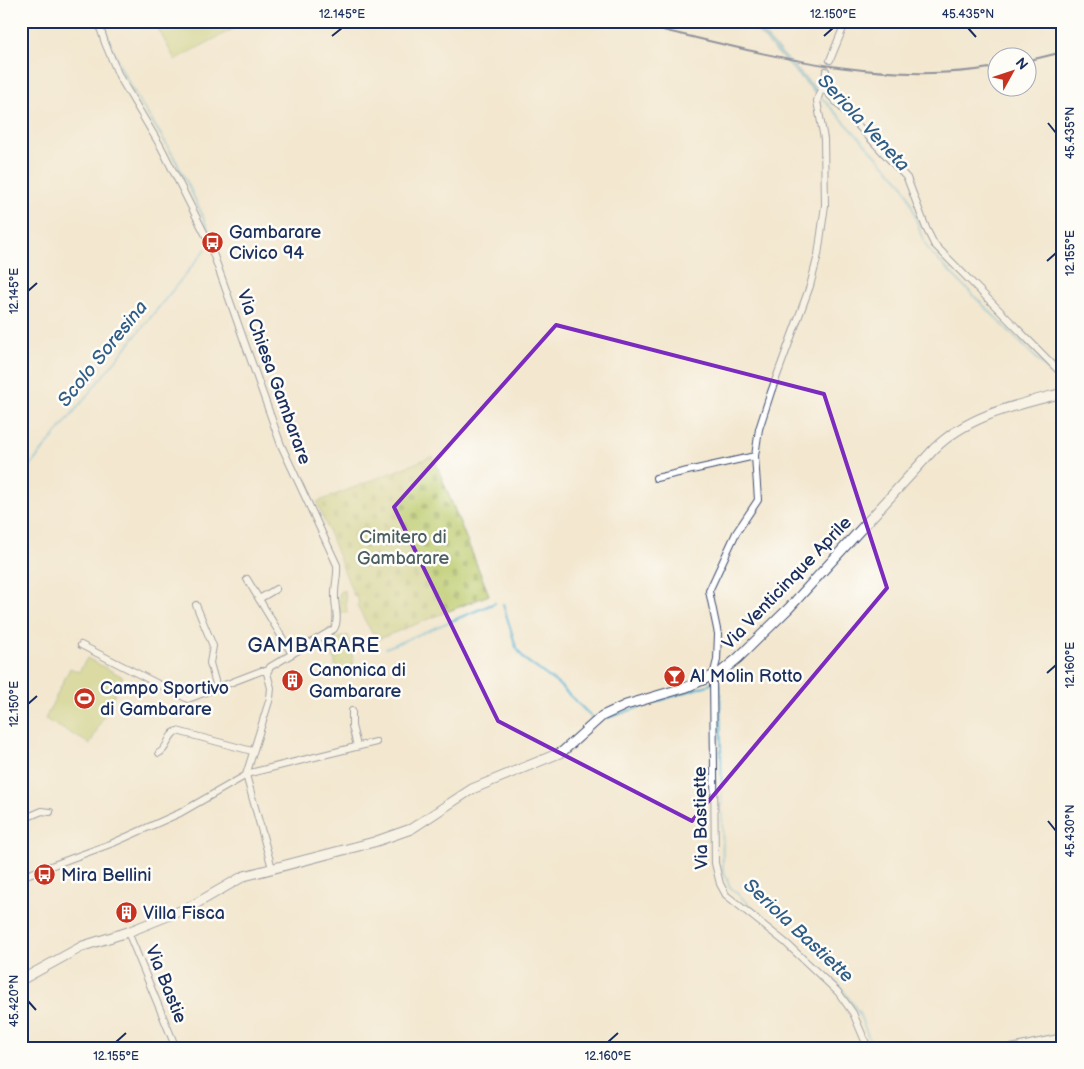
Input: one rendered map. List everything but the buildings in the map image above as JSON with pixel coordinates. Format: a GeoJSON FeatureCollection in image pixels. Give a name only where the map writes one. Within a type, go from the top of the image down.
{"type":"FeatureCollection","features":[{"type":"Feature","properties":{"kind":"street","name":"Via Chiesa Gambarare"},"geometry":{"type":"LineString","coordinates":[[98,21],[104,43],[119,76],[161,147],[209,242],[281,445],[337,565],[338,574],[334,594],[336,626],[327,634],[292,654],[267,672]]}},
{"type":"Feature","properties":{"kind":"street"},"geometry":{"type":"LineString","coordinates":[[830,60],[846,21]]}},
{"type":"Feature","properties":{"kind":"street"},"geometry":{"type":"LineString","coordinates":[[826,71],[822,89],[906,178],[934,244],[1063,375]]}},
{"type":"Feature","properties":{"kind":"street","name":"Via Bastiette"},"geometry":{"type":"LineString","coordinates":[[822,89],[817,98],[822,122],[825,205],[818,255],[810,286],[764,414],[755,456],[758,500],[736,533],[709,592],[710,605],[718,634],[717,660],[713,676],[715,863],[720,884],[730,898],[786,943],[838,992],[853,1013],[868,1048]]}},
{"type":"Feature","properties":{"kind":"street","name":"Via Venticinque Aprile"},"geometry":{"type":"LineString","coordinates":[[21,980],[83,946],[128,932],[190,907],[238,879],[272,868],[374,842],[411,829],[472,789],[562,752],[602,716],[713,676],[738,658],[789,608],[934,449],[952,432],[992,414],[1063,393]]}},
{"type":"Feature","properties":{"kind":"street"},"geometry":{"type":"LineString","coordinates":[[656,478],[755,456]]}},
{"type":"Feature","properties":{"kind":"street"},"geometry":{"type":"LineString","coordinates":[[247,579],[292,654]]}},
{"type":"Feature","properties":{"kind":"street"},"geometry":{"type":"LineString","coordinates":[[259,599],[276,589]]}},
{"type":"Feature","properties":{"kind":"street"},"geometry":{"type":"LineString","coordinates":[[196,605],[213,646],[210,663],[217,688]]}},
{"type":"Feature","properties":{"kind":"street"},"geometry":{"type":"LineString","coordinates":[[81,645],[183,698],[192,699],[261,671],[267,672],[271,688],[270,698],[246,775],[272,868]]}},
{"type":"Feature","properties":{"kind":"street"},"geometry":{"type":"LineString","coordinates":[[352,711],[352,726],[357,746]]}},
{"type":"Feature","properties":{"kind":"street"},"geometry":{"type":"LineString","coordinates":[[160,753],[165,749],[173,732],[177,730],[196,738],[252,752]]}},
{"type":"Feature","properties":{"kind":"street"},"geometry":{"type":"LineString","coordinates":[[21,877],[50,868],[180,813],[246,775],[376,742]]}},
{"type":"Feature","properties":{"kind":"street"},"geometry":{"type":"LineString","coordinates":[[21,820],[42,811],[50,812]]}},
{"type":"Feature","properties":{"kind":"street","name":"Via Bastie"},"geometry":{"type":"LineString","coordinates":[[128,932],[176,1048]]}},
{"type":"Feature","properties":{"kind":"street"},"geometry":{"type":"LineString","coordinates":[[1011,1048],[1063,1037]]}},
{"type":"Feature","properties":{"kind":"highlighted area"},"geometry":{"type":"Polygon","coordinates":[[[556,325],[824,394],[887,588],[692,821],[498,721],[394,507],[556,325]]]}},
{"type":"Feature","properties":{"kind":"green space"},"geometry":{"type":"Polygon","coordinates":[[[154,21],[248,21],[175,60],[154,21]]]}},
{"type":"Feature","properties":{"kind":"green space","name":"Cimitero di Gambarare"},"geometry":{"type":"Polygon","coordinates":[[[433,456],[489,595],[376,640],[358,608],[357,605],[359,603],[356,595],[354,596],[317,502],[433,456]]]}},
{"type":"Feature","properties":{"kind":"green space"},"geometry":{"type":"Polygon","coordinates":[[[345,590],[347,613],[340,614],[339,592],[345,590]]]}},
{"type":"Feature","properties":{"kind":"green space"},"geometry":{"type":"Polygon","coordinates":[[[348,635],[351,647],[333,652],[330,641],[348,635]]]}},
{"type":"Feature","properties":{"kind":"green space"},"geometry":{"type":"Polygon","coordinates":[[[351,649],[355,671],[336,669],[333,653],[351,649]]]}},
{"type":"Feature","properties":{"kind":"green space","name":"Campo Sportivo di Gambarare"},"geometry":{"type":"Polygon","coordinates":[[[87,658],[123,677],[90,744],[45,719],[70,668],[79,672],[87,658]]]}},
{"type":"Feature","properties":{"kind":"water"},"geometry":{"type":"Polygon","coordinates":[[[752,22],[817,90],[816,94],[750,24],[752,22]]]}},
{"type":"Feature","properties":{"kind":"waterway","name":"Scolo Soresina"},"geometry":{"type":"LineString","coordinates":[[104,21],[108,37],[121,68],[177,163],[211,236]]}},
{"type":"Feature","properties":{"kind":"waterway","name":"Seriola Veneta"},"geometry":{"type":"LineString","coordinates":[[820,96],[901,182],[910,199],[922,236],[931,253],[1061,383]]}},
{"type":"Feature","properties":{"kind":"waterway","name":"Scolo Soresina"},"geometry":{"type":"LineString","coordinates":[[21,477],[206,249]]}},
{"type":"Feature","properties":{"kind":"waterway"},"geometry":{"type":"LineString","coordinates":[[386,648],[495,603]]}},
{"type":"Feature","properties":{"kind":"waterway"},"geometry":{"type":"LineString","coordinates":[[503,604],[516,647],[524,659],[558,684],[593,718]]}},
{"type":"Feature","properties":{"kind":"waterway","name":"Seriola Bastiette"},"geometry":{"type":"LineString","coordinates":[[716,682],[720,684],[723,870],[730,887],[841,987],[859,1013],[873,1048]]}},
{"type":"Feature","properties":{"kind":"waterway"},"geometry":{"type":"LineString","coordinates":[[607,718],[711,684]]}},
{"type":"Feature","properties":{"kind":"waterway"},"geometry":{"type":"LineString","coordinates":[[159,1014],[172,1048]]}},
{"type":"Feature","properties":{"kind":"railway"},"geometry":{"type":"LineString","coordinates":[[624,21],[762,53],[855,69],[902,73],[949,72],[986,68]]}},
{"type":"Feature","properties":{"kind":"railway"},"geometry":{"type":"LineString","coordinates":[[1036,59],[1063,52]]}},
{"type":"Feature","properties":{"kind":"place","name":"Gambarare Civico 94"},"geometry":{"type":"Point","coordinates":[213,242]}},
{"type":"Feature","properties":{"kind":"place","name":"Al Molin Rotto"},"geometry":{"type":"Point","coordinates":[674,676]}},
{"type":"Feature","properties":{"kind":"place","name":"Canonica di Gambarare"},"geometry":{"type":"Point","coordinates":[293,680]}},
{"type":"Feature","properties":{"kind":"place","name":"Campo Sportivo di Gambarare"},"geometry":{"type":"Point","coordinates":[84,698]}},
{"type":"Feature","properties":{"kind":"place","name":"Mira Bellini"},"geometry":{"type":"Point","coordinates":[45,875]}},
{"type":"Feature","properties":{"kind":"place","name":"Villa Fisca"},"geometry":{"type":"Point","coordinates":[127,913]}},
{"type":"Feature","properties":{"kind":"district","name":"GAMBARARE"},"geometry":{"type":"Point","coordinates":[314,646]}}]}
